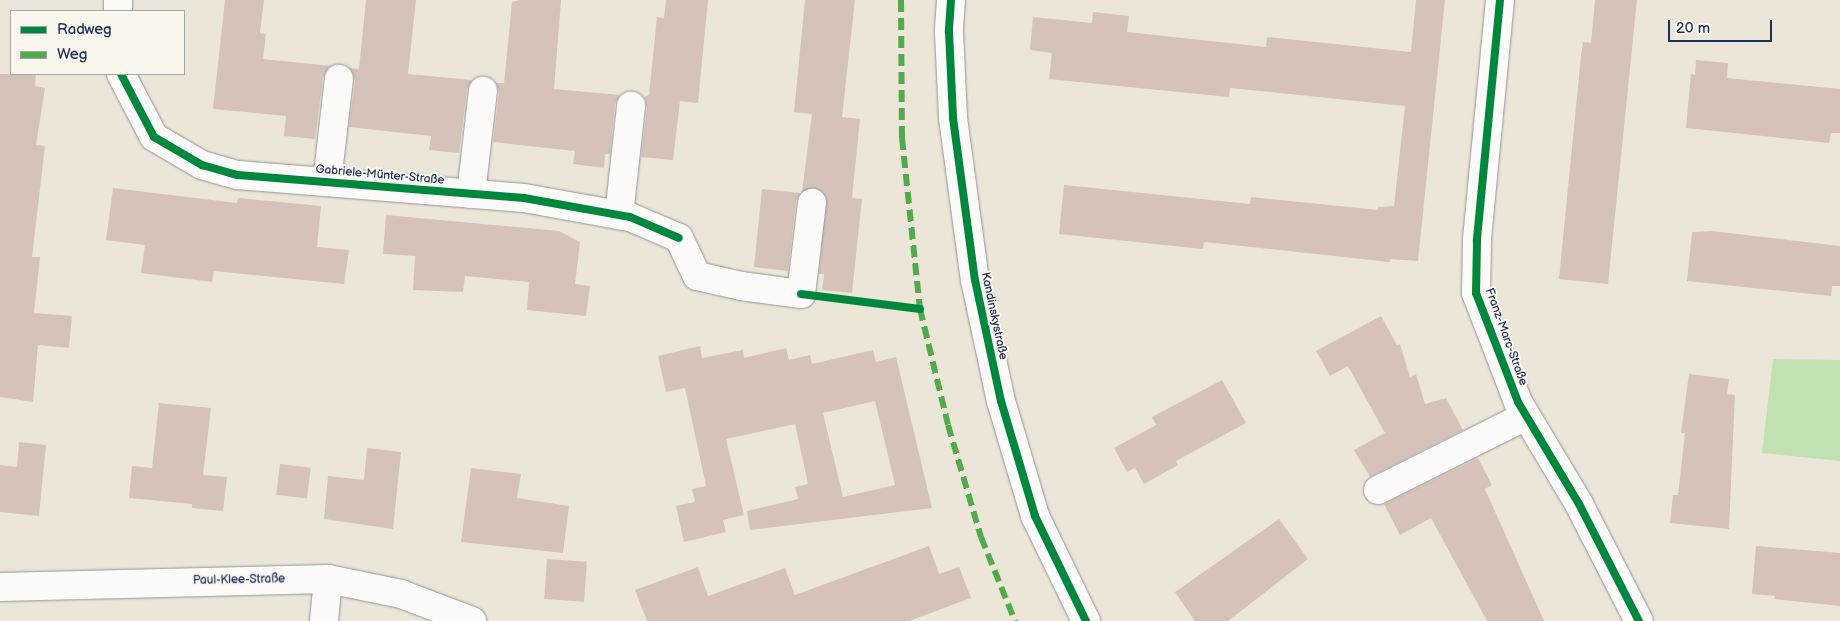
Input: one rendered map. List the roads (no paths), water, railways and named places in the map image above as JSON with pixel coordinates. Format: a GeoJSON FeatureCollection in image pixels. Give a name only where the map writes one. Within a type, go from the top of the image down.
{"type":"FeatureCollection","features":[{"type":"Feature","properties":{"kind":"street","name":"Kandinskystraße"},"geometry":{"type":"LineString","coordinates":[[951,0],[953,118],[975,280],[1001,401],[1035,516],[1086,621]]}},
{"type":"Feature","properties":{"kind":"street","name":"Franz-Marc-Straße"},"geometry":{"type":"LineString","coordinates":[[1500,0],[1477,241],[1476,293],[1518,402],[1579,504],[1639,621]]}},
{"type":"Feature","properties":{"kind":"street","name":"Gabriele-Münter-Straße"},"geometry":{"type":"LineString","coordinates":[[122,75],[154,137],[202,165],[238,175],[524,198],[619,215],[679,238],[698,276],[741,286],[801,294],[812,203]]}},
{"type":"Feature","properties":{"kind":"street"},"geometry":{"type":"LineString","coordinates":[[327,182],[339,79]]}},
{"type":"Feature","properties":{"kind":"street"},"geometry":{"type":"LineString","coordinates":[[471,194],[483,91]]}},
{"type":"Feature","properties":{"kind":"street"},"geometry":{"type":"LineString","coordinates":[[619,215],[631,106]]}},
{"type":"Feature","properties":{"kind":"street"},"geometry":{"type":"LineString","coordinates":[[1378,490],[1526,416]]}},
{"type":"Feature","properties":{"kind":"street"},"geometry":{"type":"LineString","coordinates":[[324,621],[328,579]]}},
{"type":"Feature","properties":{"kind":"street","name":"Paul-Klee-Straße"},"geometry":{"type":"LineString","coordinates":[[0,587],[328,579],[401,594],[472,621]]}}]}
